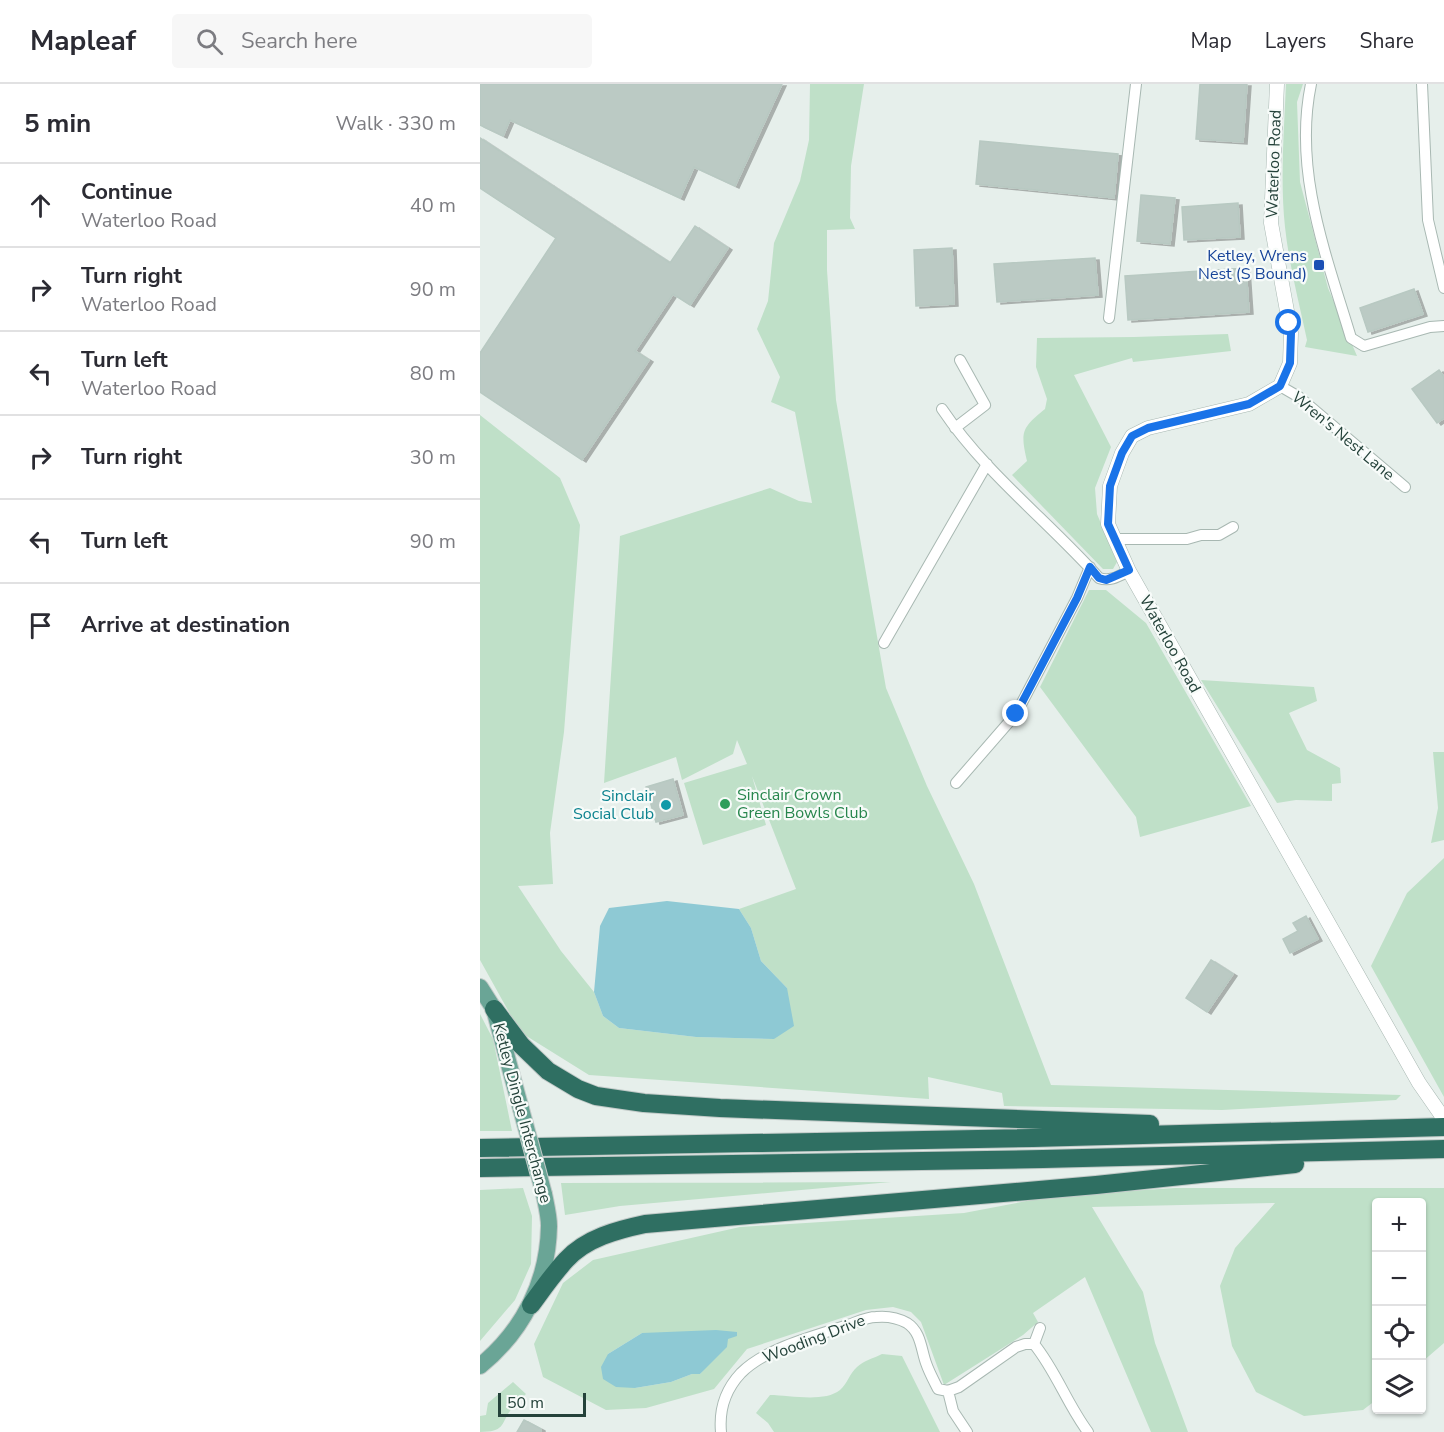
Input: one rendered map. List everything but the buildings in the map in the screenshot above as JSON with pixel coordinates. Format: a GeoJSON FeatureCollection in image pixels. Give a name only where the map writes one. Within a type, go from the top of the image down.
{"type":"FeatureCollection","features":[{"type":"Feature","properties":{"kind":"highway"},"geometry":{"type":"LineString","coordinates":[[494,1009],[521,1045],[548,1071],[578,1089],[596,1096],[644,1103],[720,1108],[1318,1130]]}},
{"type":"Feature","properties":{"kind":"highway"},"geometry":{"type":"LineString","coordinates":[[480,1148],[1033,1138],[1442,1125]]}},
{"type":"Feature","properties":{"kind":"highway"},"geometry":{"type":"LineString","coordinates":[[480,1168],[1031,1160],[1444,1149]]}},
{"type":"Feature","properties":{"kind":"highway"},"geometry":{"type":"LineString","coordinates":[[531,1305],[567,1259],[585,1244],[615,1230],[645,1224],[1075,1186],[1444,1149]]}},
{"type":"Feature","properties":{"kind":"main road","name":"Ketley Dingle Interchange"},"geometry":{"type":"LineString","coordinates":[[480,987],[494,1009],[544,1194],[549,1224],[543,1267],[531,1305],[500,1350],[480,1366]]}},
{"type":"Feature","properties":{"kind":"street"},"geometry":{"type":"LineString","coordinates":[[1109,318],[1136,84]]}},
{"type":"Feature","properties":{"kind":"street","name":"Waterloo Road"},"geometry":{"type":"LineString","coordinates":[[1277,84],[1271,223],[1291,333],[1290,363],[1280,386],[1249,404],[1148,428],[1132,436],[1122,453],[1110,486],[1108,524],[1129,570],[1442,1125]]}},
{"type":"Feature","properties":{"kind":"street"},"geometry":{"type":"LineString","coordinates":[[1311,84],[1306,126],[1307,177],[1318,230],[1351,338],[1364,346],[1430,327],[1444,326]]}},
{"type":"Feature","properties":{"kind":"street"},"geometry":{"type":"LineString","coordinates":[[1422,84],[1428,220],[1444,288]]}},
{"type":"Feature","properties":{"kind":"street"},"geometry":{"type":"LineString","coordinates":[[955,428],[985,405],[960,360]]}},
{"type":"Feature","properties":{"kind":"street","name":"Wren's Nest Lane"},"geometry":{"type":"LineString","coordinates":[[1280,386],[1299,397],[1405,487]]}},
{"type":"Feature","properties":{"kind":"street"},"geometry":{"type":"LineString","coordinates":[[942,409],[955,428],[987,464],[1099,578],[1106,580],[1129,570]]}},
{"type":"Feature","properties":{"kind":"street"},"geometry":{"type":"LineString","coordinates":[[884,643],[987,464]]}},
{"type":"Feature","properties":{"kind":"street"},"geometry":{"type":"LineString","coordinates":[[1115,539],[1187,539],[1219,535],[1233,527]]}},
{"type":"Feature","properties":{"kind":"street"},"geometry":{"type":"LineString","coordinates":[[956,783],[1016,714],[1077,598],[1090,567]]}},
{"type":"Feature","properties":{"kind":"street","name":"Wooding Drive"},"geometry":{"type":"LineString","coordinates":[[721,1432],[721,1412],[729,1389],[742,1373],[761,1358],[807,1339],[875,1316],[891,1317],[912,1327],[919,1337],[927,1365],[938,1389],[948,1391]]}},
{"type":"Feature","properties":{"kind":"street"},"geometry":{"type":"LineString","coordinates":[[1034,1344],[1040,1328]]}},
{"type":"Feature","properties":{"kind":"street"},"geometry":{"type":"LineString","coordinates":[[968,1432],[953,1411],[948,1391],[959,1387],[1017,1347],[1034,1344]]}},
{"type":"Feature","properties":{"kind":"street"},"geometry":{"type":"LineString","coordinates":[[1034,1344],[1055,1374],[1088,1432]]}},
{"type":"Feature","properties":{"kind":"green space"},"geometry":{"type":"Polygon","coordinates":[[[810,84],[864,84],[851,166],[850,218],[855,229],[827,230],[827,270],[836,400],[886,688],[927,786],[974,884],[1051,1085],[1401,1095],[1396,1100],[1222,1110],[1004,1106],[1002,1093],[928,1077],[929,1099],[589,1075],[520,1032],[480,960],[480,415],[560,478],[580,525],[564,732],[550,833],[553,884],[518,886],[561,951],[594,992],[603,1016],[619,1028],[696,1037],[774,1039],[787,988],[761,961],[751,928],[739,909],[796,889],[752,776],[766,825],[703,845],[684,783],[747,764],[737,740],[733,754],[682,780],[676,757],[604,783],[620,536],[770,488],[799,501],[812,503],[795,412],[771,402],[780,377],[757,329],[768,301],[774,243],[800,181],[809,140],[810,84]]]}},
{"type":"Feature","properties":{"kind":"green space"},"geometry":{"type":"Polygon","coordinates":[[[1286,84],[1303,84],[1297,102],[1300,182],[1328,288],[1357,356],[1305,347],[1307,340],[1294,284],[1285,227],[1283,156],[1286,84]]]}},
{"type":"Feature","properties":{"kind":"green space"},"geometry":{"type":"Polygon","coordinates":[[[1228,334],[1231,351],[1133,362],[1132,358],[1074,375],[1111,447],[1095,488],[1097,514],[1117,562],[1113,569],[1103,569],[1012,475],[1027,461],[1025,431],[1027,426],[1045,409],[1047,399],[1036,367],[1037,338],[1228,334]]]}},
{"type":"Feature","properties":{"kind":"green space"},"geometry":{"type":"Polygon","coordinates":[[[1089,590],[1106,590],[1146,623],[1251,806],[1140,837],[1136,817],[1040,687],[1089,590]]]}},
{"type":"Feature","properties":{"kind":"green space"},"geometry":{"type":"Polygon","coordinates":[[[1201,680],[1314,687],[1317,701],[1289,713],[1307,750],[1340,768],[1341,783],[1332,784],[1332,801],[1296,800],[1277,803],[1201,680]]]}},
{"type":"Feature","properties":{"kind":"green space"},"geometry":{"type":"Polygon","coordinates":[[[1433,752],[1444,752],[1444,840],[1431,843],[1438,808],[1433,752]]]}},
{"type":"Feature","properties":{"kind":"green space"},"geometry":{"type":"Polygon","coordinates":[[[1444,858],[1444,1097],[1371,966],[1407,893],[1444,858]]]}},
{"type":"Feature","properties":{"kind":"green space"},"geometry":{"type":"Polygon","coordinates":[[[480,1014],[493,1039],[512,1131],[480,1131],[480,1014]]]}},
{"type":"Feature","properties":{"kind":"green space"},"geometry":{"type":"Polygon","coordinates":[[[891,1182],[620,1206],[565,1215],[561,1183],[891,1182]]]}},
{"type":"Feature","properties":{"kind":"green space"},"geometry":{"type":"Polygon","coordinates":[[[523,1188],[532,1216],[531,1264],[515,1300],[480,1341],[480,1190],[523,1188]]]}},
{"type":"Feature","properties":{"kind":"green space"},"geometry":{"type":"Polygon","coordinates":[[[1175,1188],[1444,1188],[1444,1343],[1426,1359],[1426,1198],[1372,1198],[1372,1403],[1363,1410],[1304,1416],[1256,1392],[1232,1346],[1220,1286],[1235,1248],[1275,1203],[1092,1207],[1143,1292],[1155,1343],[1188,1432],[1151,1432],[1085,1277],[1033,1313],[1038,1322],[1023,1335],[944,1385],[921,1322],[911,1312],[893,1307],[866,1310],[747,1349],[714,1389],[646,1408],[606,1410],[543,1377],[534,1344],[563,1283],[593,1260],[740,1227],[964,1213],[1053,1196],[1175,1188]],[[642,1333],[608,1354],[635,1388],[700,1374],[710,1362],[642,1333]]]}},
{"type":"Feature","properties":{"kind":"green space"},"geometry":{"type":"Polygon","coordinates":[[[882,1354],[902,1356],[940,1432],[774,1432],[768,1423],[756,1413],[770,1395],[816,1397],[833,1394],[842,1388],[859,1365],[882,1354]]]}},
{"type":"Feature","properties":{"kind":"green space"},"geometry":{"type":"Polygon","coordinates":[[[513,1382],[526,1394],[512,1408],[498,1429],[480,1432],[480,1416],[486,1415],[488,1403],[513,1382]]]}},
{"type":"Feature","properties":{"kind":"water"},"geometry":{"type":"Polygon","coordinates":[[[667,901],[739,909],[751,928],[761,961],[787,988],[794,1026],[774,1039],[696,1037],[619,1028],[603,1016],[594,992],[600,926],[609,908],[667,901]]]}},
{"type":"Feature","properties":{"kind":"water"},"geometry":{"type":"Polygon","coordinates":[[[716,1330],[737,1332],[737,1336],[728,1339],[727,1347],[700,1374],[635,1388],[616,1387],[603,1379],[601,1367],[608,1354],[642,1333],[716,1330]]]}},
{"type":"Feature","properties":{"kind":"place","name":"Ketley, Wrens Nest (S Bound)"},"geometry":{"type":"Point","coordinates":[1319,265]}},
{"type":"Feature","properties":{"kind":"place","name":"Sinclair Crown Green Bowls Club"},"geometry":{"type":"Point","coordinates":[725,804]}},
{"type":"Feature","properties":{"kind":"place","name":"Sinclair Social Club"},"geometry":{"type":"Point","coordinates":[666,805]}},
{"type":"Feature","properties":{"kind":"route"},"geometry":{"type":"LineString","coordinates":[[1016,714],[1077,598],[1090,567],[1099,578],[1106,580],[1118,577],[1129,570],[1108,524],[1110,486],[1122,453],[1132,436],[1148,428],[1249,404],[1280,386],[1290,363],[1289,323]]}}]}
